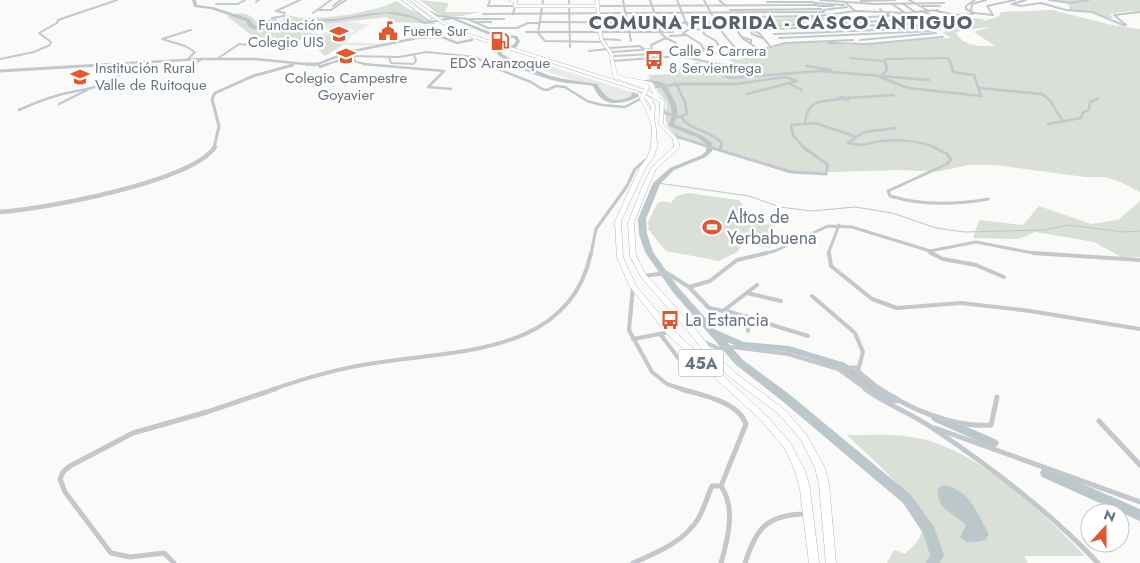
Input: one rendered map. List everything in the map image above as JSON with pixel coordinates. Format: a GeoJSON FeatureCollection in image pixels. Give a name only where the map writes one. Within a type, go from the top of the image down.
{"type":"FeatureCollection","features":[{"type":"Feature","properties":{"kind":"highway"},"geometry":{"type":"LineString","coordinates":[[404,0],[472,40],[657,97],[662,102],[663,108],[661,124],[672,135]]}},
{"type":"Feature","properties":{"kind":"highway"},"geometry":{"type":"LineString","coordinates":[[414,1],[428,11],[437,21],[462,33],[508,50]]}},
{"type":"Feature","properties":{"kind":"highway","name":"45A"},"geometry":{"type":"LineString","coordinates":[[643,92],[652,103],[654,110],[652,119],[654,145],[649,160],[643,167],[618,221],[620,258],[634,287],[670,332],[777,433],[788,447],[800,471],[807,506],[814,563]]}},
{"type":"Feature","properties":{"kind":"highway","name":"45A"},"geometry":{"type":"LineString","coordinates":[[672,135],[677,142],[677,148],[653,168],[631,223],[633,256],[712,356],[734,376],[782,412],[799,431],[813,452],[824,484],[831,563]]}},
{"type":"Feature","properties":{"kind":"main road"},"geometry":{"type":"LineString","coordinates":[[512,0],[516,1],[515,6],[598,6]]}},
{"type":"Feature","properties":{"kind":"main road"},"geometry":{"type":"LineString","coordinates":[[597,0],[600,32],[603,41],[614,54],[615,76],[620,79],[634,81],[647,88],[642,98],[652,119]]}},
{"type":"Feature","properties":{"kind":"main road"},"geometry":{"type":"LineString","coordinates":[[609,49],[619,76],[654,87]]}},
{"type":"Feature","properties":{"kind":"main road"},"geometry":{"type":"LineString","coordinates":[[643,92],[654,87]]}},
{"type":"Feature","properties":{"kind":"main road"},"geometry":{"type":"LineString","coordinates":[[654,87],[657,97]]}},
{"type":"Feature","properties":{"kind":"street"},"geometry":{"type":"LineString","coordinates":[[0,59],[34,52],[50,45],[51,42],[39,34],[57,23],[58,20],[117,0]]}},
{"type":"Feature","properties":{"kind":"street"},"geometry":{"type":"LineString","coordinates":[[220,3],[245,0]]}},
{"type":"Feature","properties":{"kind":"street"},"geometry":{"type":"LineString","coordinates":[[259,0],[256,2],[262,3],[259,5]]}},
{"type":"Feature","properties":{"kind":"street"},"geometry":{"type":"LineString","coordinates":[[287,4],[294,0]]}},
{"type":"Feature","properties":{"kind":"street"},"geometry":{"type":"LineString","coordinates":[[276,11],[300,0]]}},
{"type":"Feature","properties":{"kind":"street"},"geometry":{"type":"LineString","coordinates":[[313,13],[331,0]]}},
{"type":"Feature","properties":{"kind":"street"},"geometry":{"type":"LineString","coordinates":[[490,0],[488,6],[515,6],[513,14]]}},
{"type":"Feature","properties":{"kind":"street"},"geometry":{"type":"LineString","coordinates":[[543,0],[538,32],[539,36],[547,42],[620,40]]}},
{"type":"Feature","properties":{"kind":"street"},"geometry":{"type":"LineString","coordinates":[[569,0],[570,48]]}},
{"type":"Feature","properties":{"kind":"street"},"geometry":{"type":"LineString","coordinates":[[622,0],[631,32],[631,41]]}},
{"type":"Feature","properties":{"kind":"street"},"geometry":{"type":"LineString","coordinates":[[650,0],[661,33],[676,43],[681,56]]}},
{"type":"Feature","properties":{"kind":"street"},"geometry":{"type":"LineString","coordinates":[[677,0],[688,30]]}},
{"type":"Feature","properties":{"kind":"street"},"geometry":{"type":"LineString","coordinates":[[704,0],[718,27],[733,43],[734,47],[745,56]]}},
{"type":"Feature","properties":{"kind":"street"},"geometry":{"type":"LineString","coordinates":[[719,0],[739,21]]}},
{"type":"Feature","properties":{"kind":"street"},"geometry":{"type":"LineString","coordinates":[[820,0],[847,6],[856,11]]}},
{"type":"Feature","properties":{"kind":"street"},"geometry":{"type":"LineString","coordinates":[[861,1],[895,0]]}},
{"type":"Feature","properties":{"kind":"street"},"geometry":{"type":"LineString","coordinates":[[909,0],[925,10]]}},
{"type":"Feature","properties":{"kind":"street"},"geometry":{"type":"LineString","coordinates":[[938,11],[940,6],[947,0]]}},
{"type":"Feature","properties":{"kind":"street"},"geometry":{"type":"LineString","coordinates":[[974,13],[966,9],[966,6],[976,0]]}},
{"type":"Feature","properties":{"kind":"street"},"geometry":{"type":"LineString","coordinates":[[971,11],[972,4],[986,0]]}},
{"type":"Feature","properties":{"kind":"street"},"geometry":{"type":"LineString","coordinates":[[905,14],[925,10],[961,15],[974,13],[993,16],[986,6],[1015,0]]}},
{"type":"Feature","properties":{"kind":"street"},"geometry":{"type":"LineString","coordinates":[[1026,0],[1012,4],[1021,6],[1039,3],[1058,8]]}},
{"type":"Feature","properties":{"kind":"street"},"geometry":{"type":"LineString","coordinates":[[1049,0],[1071,3],[1090,0]]}},
{"type":"Feature","properties":{"kind":"street"},"geometry":{"type":"LineString","coordinates":[[216,4],[238,4],[242,1]]}},
{"type":"Feature","properties":{"kind":"street"},"geometry":{"type":"LineString","coordinates":[[318,10],[331,10],[342,1]]}},
{"type":"Feature","properties":{"kind":"street"},"geometry":{"type":"LineString","coordinates":[[331,10],[330,8],[342,1]]}},
{"type":"Feature","properties":{"kind":"street"},"geometry":{"type":"LineString","coordinates":[[766,1],[812,2],[847,6]]}},
{"type":"Feature","properties":{"kind":"street"},"geometry":{"type":"LineString","coordinates":[[766,1],[783,17]]}},
{"type":"Feature","properties":{"kind":"street"},"geometry":{"type":"LineString","coordinates":[[861,1],[865,4]]}},
{"type":"Feature","properties":{"kind":"street"},"geometry":{"type":"LineString","coordinates":[[812,2],[828,15],[834,23],[867,44]]}},
{"type":"Feature","properties":{"kind":"street"},"geometry":{"type":"LineString","coordinates":[[902,3],[916,12]]}},
{"type":"Feature","properties":{"kind":"street"},"geometry":{"type":"LineString","coordinates":[[483,14],[778,13],[865,4],[944,3]]}},
{"type":"Feature","properties":{"kind":"street"},"geometry":{"type":"LineString","coordinates":[[892,4],[905,14],[940,29]]}},
{"type":"Feature","properties":{"kind":"street"},"geometry":{"type":"LineString","coordinates":[[598,6],[770,6],[821,9]]}},
{"type":"Feature","properties":{"kind":"street"},"geometry":{"type":"LineString","coordinates":[[730,10],[821,9],[827,6],[847,6]]}},
{"type":"Feature","properties":{"kind":"street"},"geometry":{"type":"LineString","coordinates":[[919,6],[940,6]]}},
{"type":"Feature","properties":{"kind":"street"},"geometry":{"type":"LineString","coordinates":[[1044,6],[1092,12],[1123,25],[1126,25],[1114,15],[1140,12]]}},
{"type":"Feature","properties":{"kind":"street"},"geometry":{"type":"LineString","coordinates":[[815,42],[867,44],[943,37],[890,16],[880,9]]}},
{"type":"Feature","properties":{"kind":"street"},"geometry":{"type":"LineString","coordinates":[[263,20],[284,16],[285,13],[276,11]]}},
{"type":"Feature","properties":{"kind":"street"},"geometry":{"type":"LineString","coordinates":[[428,11],[443,17],[504,19]]}},
{"type":"Feature","properties":{"kind":"street"},"geometry":{"type":"LineString","coordinates":[[735,17],[828,15],[856,11],[884,12],[917,16],[944,26]]}},
{"type":"Feature","properties":{"kind":"street"},"geometry":{"type":"LineString","coordinates":[[921,11],[945,20]]}},
{"type":"Feature","properties":{"kind":"street"},"geometry":{"type":"LineString","coordinates":[[846,12],[857,17]]}},
{"type":"Feature","properties":{"kind":"street"},"geometry":{"type":"LineString","coordinates":[[830,19],[890,16]]}},
{"type":"Feature","properties":{"kind":"street"},"geometry":{"type":"LineString","coordinates":[[437,21],[443,17]]}},
{"type":"Feature","properties":{"kind":"street"},"geometry":{"type":"LineString","coordinates":[[263,20],[267,18]]}},
{"type":"Feature","properties":{"kind":"street"},"geometry":{"type":"LineString","coordinates":[[933,19],[940,18]]}},
{"type":"Feature","properties":{"kind":"street"},"geometry":{"type":"LineString","coordinates":[[471,19],[482,27],[491,28],[517,28],[527,24],[570,22],[645,25],[686,22],[717,23]]}},
{"type":"Feature","properties":{"kind":"street"},"geometry":{"type":"LineString","coordinates":[[263,20],[264,24]]}},
{"type":"Feature","properties":{"kind":"street"},"geometry":{"type":"LineString","coordinates":[[704,50],[701,44],[683,32],[734,26],[903,20]]}},
{"type":"Feature","properties":{"kind":"street"},"geometry":{"type":"LineString","coordinates":[[937,20],[958,22]]}},
{"type":"Feature","properties":{"kind":"street"},"geometry":{"type":"LineString","coordinates":[[475,22],[491,22]]}},
{"type":"Feature","properties":{"kind":"street"},"geometry":{"type":"LineString","coordinates":[[768,29],[912,24]]}},
{"type":"Feature","properties":{"kind":"street"},"geometry":{"type":"LineString","coordinates":[[734,26],[742,36],[760,50]]}},
{"type":"Feature","properties":{"kind":"street"},"geometry":{"type":"LineString","coordinates":[[748,26],[752,34],[764,39],[770,46]]}},
{"type":"Feature","properties":{"kind":"street"},"geometry":{"type":"LineString","coordinates":[[763,26],[785,43]]}},
{"type":"Feature","properties":{"kind":"street"},"geometry":{"type":"LineString","coordinates":[[774,34],[924,28]]}},
{"type":"Feature","properties":{"kind":"street"},"geometry":{"type":"LineString","coordinates":[[187,60],[195,52],[185,46],[162,39],[191,30]]}},
{"type":"Feature","properties":{"kind":"street"},"geometry":{"type":"LineString","coordinates":[[703,31],[723,53]]}},
{"type":"Feature","properties":{"kind":"street"},"geometry":{"type":"LineString","coordinates":[[526,32],[673,32]]}},
{"type":"Feature","properties":{"kind":"street"},"geometry":{"type":"LineString","coordinates":[[779,38],[933,32]]}},
{"type":"Feature","properties":{"kind":"street"},"geometry":{"type":"LineString","coordinates":[[898,33],[903,36]]}},
{"type":"Feature","properties":{"kind":"street"},"geometry":{"type":"LineString","coordinates":[[860,40],[936,33]]}},
{"type":"Feature","properties":{"kind":"street"},"geometry":{"type":"LineString","coordinates":[[670,36],[687,35]]}},
{"type":"Feature","properties":{"kind":"street"},"geometry":{"type":"LineString","coordinates":[[0,71],[202,59],[319,64],[356,51],[418,38],[440,36],[454,42],[472,40]]}},
{"type":"Feature","properties":{"kind":"street"},"geometry":{"type":"LineString","coordinates":[[463,36],[466,41]]}},
{"type":"Feature","properties":{"kind":"street"},"geometry":{"type":"LineString","coordinates":[[654,59],[652,44],[666,38]]}},
{"type":"Feature","properties":{"kind":"street"},"geometry":{"type":"LineString","coordinates":[[614,61],[681,56],[704,50],[745,56],[770,46],[785,43],[852,40]]}},
{"type":"Feature","properties":{"kind":"street"},"geometry":{"type":"LineString","coordinates":[[217,59],[239,44],[290,49]]}},
{"type":"Feature","properties":{"kind":"street"},"geometry":{"type":"LineString","coordinates":[[589,51],[640,46],[644,50]]}},
{"type":"Feature","properties":{"kind":"street"},"geometry":{"type":"LineString","coordinates":[[614,54],[652,50]]}},
{"type":"Feature","properties":{"kind":"street"},"geometry":{"type":"LineString","coordinates":[[319,64],[320,67],[324,67],[333,61],[352,56],[404,57],[428,52],[478,57],[485,64],[530,82],[542,89],[547,90],[556,86],[565,87],[587,101],[602,105],[624,107],[642,98]]}},
{"type":"Feature","properties":{"kind":"street"},"geometry":{"type":"LineString","coordinates":[[614,54],[652,54]]}},
{"type":"Feature","properties":{"kind":"street"},"geometry":{"type":"LineString","coordinates":[[389,57],[389,62],[392,63],[413,64],[416,61],[414,55]]}},
{"type":"Feature","properties":{"kind":"street"},"geometry":{"type":"LineString","coordinates":[[352,56],[356,62],[384,67],[444,71],[428,87],[451,89]]}},
{"type":"Feature","properties":{"kind":"street"},"geometry":{"type":"LineString","coordinates":[[681,56],[698,61],[724,64],[718,73],[724,78],[751,78],[803,70],[929,80]]}},
{"type":"Feature","properties":{"kind":"street"},"geometry":{"type":"LineString","coordinates":[[850,58],[884,61],[888,58],[946,58],[949,59],[952,72],[974,75],[981,95],[919,90],[892,84],[880,76]]}},
{"type":"Feature","properties":{"kind":"street"},"geometry":{"type":"LineString","coordinates":[[189,75],[186,70],[202,59]]}},
{"type":"Feature","properties":{"kind":"street"},"geometry":{"type":"LineString","coordinates":[[880,76],[887,70],[884,61]]}},
{"type":"Feature","properties":{"kind":"street"},"geometry":{"type":"LineString","coordinates":[[59,104],[117,78],[128,64]]}},
{"type":"Feature","properties":{"kind":"street"},"geometry":{"type":"LineString","coordinates":[[0,212],[30,210],[72,202],[161,176],[198,161],[213,150],[218,134],[219,114],[212,99],[215,93],[253,76],[298,64]]}},
{"type":"Feature","properties":{"kind":"street"},"geometry":{"type":"LineString","coordinates":[[806,66],[834,72]]}},
{"type":"Feature","properties":{"kind":"street"},"geometry":{"type":"LineString","coordinates":[[654,87],[665,85],[736,84],[785,77],[796,80],[795,83],[747,94]]}},
{"type":"Feature","properties":{"kind":"street"},"geometry":{"type":"LineString","coordinates":[[790,84],[802,90]]}},
{"type":"Feature","properties":{"kind":"street"},"geometry":{"type":"LineString","coordinates":[[663,108],[669,116],[680,117],[687,114],[679,85]]}},
{"type":"Feature","properties":{"kind":"street"},"geometry":{"type":"LineString","coordinates":[[19,110],[56,96],[92,88]]}},
{"type":"Feature","properties":{"kind":"street"},"geometry":{"type":"LineString","coordinates":[[979,88],[1041,94],[1049,100],[1058,117],[1064,121]]}},
{"type":"Feature","properties":{"kind":"street"},"geometry":{"type":"LineString","coordinates":[[805,121],[808,108],[814,103],[847,98],[894,95]]}},
{"type":"Feature","properties":{"kind":"street"},"geometry":{"type":"LineString","coordinates":[[1048,124],[1081,118],[1083,112],[1089,110],[1090,102],[1098,99]]}},
{"type":"Feature","properties":{"kind":"street"},"geometry":{"type":"LineString","coordinates":[[680,117],[685,123],[716,135],[722,143],[720,149]]}},
{"type":"Feature","properties":{"kind":"street"},"geometry":{"type":"LineString","coordinates":[[672,135],[713,146],[792,174],[826,174],[828,165],[808,152],[791,132],[792,125],[805,121],[854,136]]}},
{"type":"Feature","properties":{"kind":"street"},"geometry":{"type":"LineString","coordinates":[[896,128],[862,132],[854,136],[848,143],[850,145],[863,146],[882,141],[926,143],[947,154],[951,159],[947,164],[888,192],[890,196],[940,204],[965,203],[988,199]]}},
{"type":"Feature","properties":{"kind":"street"},"geometry":{"type":"LineString","coordinates":[[174,563],[164,553],[127,558],[117,557],[111,553],[65,492],[60,479],[63,472],[70,466],[133,433],[206,412],[304,380],[373,363],[466,351],[519,338],[536,330],[567,306],[588,273],[596,229],[627,186],[635,169],[644,161],[649,160]]}},
{"type":"Feature","properties":{"kind":"street"},"geometry":{"type":"LineString","coordinates":[[838,225],[838,232],[829,248],[827,259],[831,266],[872,299],[883,305],[911,308],[961,303],[1030,311],[1140,329]]}},
{"type":"Feature","properties":{"kind":"street"},"geometry":{"type":"LineString","coordinates":[[689,287],[710,281],[737,260],[775,251],[822,227],[838,225],[852,227],[925,250],[943,259],[976,265],[1004,277]]}},
{"type":"Feature","properties":{"kind":"street"},"geometry":{"type":"LineString","coordinates":[[925,250],[936,251],[976,242],[1033,253],[1140,260]]}},
{"type":"Feature","properties":{"kind":"street"},"geometry":{"type":"LineString","coordinates":[[647,275],[667,273],[689,287],[708,308],[718,312],[727,311],[746,316],[808,336]]}},
{"type":"Feature","properties":{"kind":"street"},"geometry":{"type":"LineString","coordinates":[[727,311],[758,285]]}},
{"type":"Feature","properties":{"kind":"street"},"geometry":{"type":"LineString","coordinates":[[634,287],[629,330],[652,372],[659,380],[667,384],[726,404],[744,418],[746,424],[721,486]]}},
{"type":"Feature","properties":{"kind":"street"},"geometry":{"type":"LineString","coordinates":[[747,293],[781,301]]}},
{"type":"Feature","properties":{"kind":"street"},"geometry":{"type":"LineString","coordinates":[[812,296],[819,307],[838,320],[858,340],[864,352],[856,367]]}},
{"type":"Feature","properties":{"kind":"street"},"geometry":{"type":"LineString","coordinates":[[746,316],[748,331]]}},
{"type":"Feature","properties":{"kind":"street"},"geometry":{"type":"LineString","coordinates":[[690,328],[707,344],[722,349]]}},
{"type":"Feature","properties":{"kind":"street"},"geometry":{"type":"LineString","coordinates":[[633,339],[670,332]]}},
{"type":"Feature","properties":{"kind":"street"},"geometry":{"type":"LineString","coordinates":[[660,335],[687,370]]}},
{"type":"Feature","properties":{"kind":"street"},"geometry":{"type":"LineString","coordinates":[[712,356],[722,349],[733,347],[788,354],[840,369],[856,367]]}},
{"type":"Feature","properties":{"kind":"street"},"geometry":{"type":"LineString","coordinates":[[856,367],[863,378],[880,391],[963,424],[982,428],[991,425],[997,398]]}},
{"type":"Feature","properties":{"kind":"street"},"geometry":{"type":"LineString","coordinates":[[840,369],[869,394],[930,426],[1140,502]]}},
{"type":"Feature","properties":{"kind":"street"},"geometry":{"type":"LineString","coordinates":[[1099,421],[1140,464]]}},
{"type":"Feature","properties":{"kind":"street"},"geometry":{"type":"LineString","coordinates":[[930,426],[1028,497],[1075,539],[1098,563]]}},
{"type":"Feature","properties":{"kind":"street"},"geometry":{"type":"LineString","coordinates":[[633,563],[689,531],[699,518],[712,486],[721,486],[727,491],[730,501],[727,538],[721,563]]}},
{"type":"Feature","properties":{"kind":"street"},"geometry":{"type":"LineString","coordinates":[[745,563],[753,540],[761,526],[782,515],[804,514],[807,506]]}},
{"type":"Feature","properties":{"kind":"shaded area"},"geometry":{"type":"Polygon","coordinates":[[[420,0],[449,3],[445,12],[480,12],[461,16],[441,16],[420,0]]]}},
{"type":"Feature","properties":{"kind":"shaded area"},"geometry":{"type":"Polygon","coordinates":[[[1051,0],[1140,0],[1140,11],[1110,14],[1113,18],[1107,18],[1096,13],[1070,10],[1068,4],[1051,0]]]}},
{"type":"Feature","properties":{"kind":"shaded area"},"geometry":{"type":"Polygon","coordinates":[[[397,1],[408,9],[422,14],[435,24],[393,22],[387,17],[324,24],[303,22],[294,24],[293,31],[326,35],[343,45],[325,56],[307,40],[266,39],[250,34],[227,16],[242,13],[252,17],[259,25],[275,27],[287,15],[312,18],[327,17],[358,13],[397,1]]]}},
{"type":"Feature","properties":{"kind":"shaded area"},"geometry":{"type":"Polygon","coordinates":[[[1052,10],[1112,25],[1140,29],[1140,192],[1121,182],[1105,177],[1085,177],[996,165],[969,165],[936,172],[902,170],[797,173],[678,138],[666,123],[667,104],[655,85],[644,81],[650,78],[648,75],[673,74],[672,69],[680,69],[697,62],[726,66],[732,58],[740,60],[741,57],[789,43],[835,41],[845,45],[951,38],[943,33],[952,26],[946,24],[970,23],[950,16],[985,19],[984,21],[999,16],[1001,12],[1052,10]],[[990,27],[962,30],[956,33],[959,38],[968,43],[978,46],[995,46],[974,32],[990,27]]]}},
{"type":"Feature","properties":{"kind":"shaded area"},"geometry":{"type":"Polygon","coordinates":[[[821,16],[830,19],[811,24],[746,25],[741,21],[821,16]]]}},
{"type":"Feature","properties":{"kind":"shaded area","name":"Fundación Colegio UIS"},"geometry":{"type":"Polygon","coordinates":[[[346,21],[369,25],[341,42],[390,44],[381,46],[343,45],[321,32],[293,30],[294,24],[303,22],[324,24],[346,21]]]}},
{"type":"Feature","properties":{"kind":"shaded area"},"geometry":{"type":"Polygon","coordinates":[[[540,63],[635,93],[636,96],[631,99],[610,101],[603,97],[593,83],[576,81],[541,70],[543,68],[534,65],[540,63]]]}},
{"type":"Feature","properties":{"kind":"shaded area","name":"Altos de Yerbabuena"},"geometry":{"type":"Polygon","coordinates":[[[688,193],[739,200],[747,210],[745,220],[775,226],[770,248],[743,244],[737,252],[719,261],[666,251],[648,229],[649,225],[647,224],[657,204],[661,201],[671,203],[676,196],[688,193]]]}},
{"type":"Feature","properties":{"kind":"shaded area"},"geometry":{"type":"Polygon","coordinates":[[[1140,201],[1140,257],[1121,257],[1094,242],[1035,232],[1019,239],[973,238],[979,220],[1023,225],[1039,206],[1091,224],[1118,220],[1140,201]]]}},
{"type":"Feature","properties":{"kind":"shaded area"},"geometry":{"type":"Polygon","coordinates":[[[847,435],[914,437],[946,447],[968,458],[990,471],[1011,487],[1050,521],[1085,556],[1024,556],[1028,563],[887,563],[894,550],[905,554],[918,539],[922,529],[920,517],[913,505],[904,492],[847,435]]]}},
{"type":"Feature","properties":{"kind":"shaded area"},"geometry":{"type":"Polygon","coordinates":[[[944,485],[961,492],[972,504],[989,534],[985,540],[969,542],[960,537],[966,525],[946,510],[940,501],[938,488],[944,485]]]}},
{"type":"Feature","properties":{"kind":"waterway"},"geometry":{"type":"LineString","coordinates":[[194,0],[195,6],[212,8],[248,20],[250,25],[255,28],[272,30],[293,22],[335,20],[386,12],[414,17],[424,23],[452,18],[489,33],[515,37],[518,41],[515,46],[500,51],[499,54],[530,70],[564,81],[595,85],[602,97],[611,101],[629,99],[636,96],[634,94]]}},
{"type":"Feature","properties":{"kind":"waterway"},"geometry":{"type":"LineString","coordinates":[[1064,0],[1074,0]]}},
{"type":"Feature","properties":{"kind":"waterway"},"geometry":{"type":"LineString","coordinates":[[645,82],[662,84],[674,104],[675,114],[671,125],[701,137],[709,143],[709,151],[704,156],[672,169],[657,183],[642,219],[643,234],[649,252],[675,289],[739,362],[785,397],[907,499],[929,531],[937,555],[933,563]]}},
{"type":"Feature","properties":{"kind":"waterway"},"geometry":{"type":"LineString","coordinates":[[657,183],[749,196],[780,207],[811,211],[855,207],[892,213],[936,228],[964,232],[1044,230],[1068,225],[1124,232],[1140,231]]}},
{"type":"Feature","properties":{"kind":"waterway"},"geometry":{"type":"LineString","coordinates":[[716,333],[742,345],[789,349],[841,366],[895,400]]}},
{"type":"Feature","properties":{"kind":"waterway"},"geometry":{"type":"LineString","coordinates":[[937,418],[993,443]]}},
{"type":"Feature","properties":{"kind":"waterway"},"geometry":{"type":"LineString","coordinates":[[1046,473],[1140,515]]}},
{"type":"Feature","properties":{"kind":"place","name":"Fuerte Sur"},"geometry":{"type":"Point","coordinates":[388,31]}},
{"type":"Feature","properties":{"kind":"place","name":"Fundación Colegio UIS"},"geometry":{"type":"Point","coordinates":[339,34]}},
{"type":"Feature","properties":{"kind":"place","name":"EDS Aranzoque"},"geometry":{"type":"Point","coordinates":[500,41]}},
{"type":"Feature","properties":{"kind":"place","name":"Colegio Campestre Goyavier"},"geometry":{"type":"Point","coordinates":[346,56]}},
{"type":"Feature","properties":{"kind":"place","name":"Calle 5 Carrera 8 Servientrega"},"geometry":{"type":"Point","coordinates":[654,60]}},
{"type":"Feature","properties":{"kind":"place","name":"Institución Rural Valle de Ruitoque"},"geometry":{"type":"Point","coordinates":[80,77]}},
{"type":"Feature","properties":{"kind":"place","name":"Altos de Yerbabuena"},"geometry":{"type":"Point","coordinates":[712,227]}},
{"type":"Feature","properties":{"kind":"place","name":"La Estancia"},"geometry":{"type":"Point","coordinates":[670,320]}},
{"type":"Feature","properties":{"kind":"district","name":"COMUNA FLORIDA - CASCO ANTIGUO"},"geometry":{"type":"Point","coordinates":[781,22]}}]}
